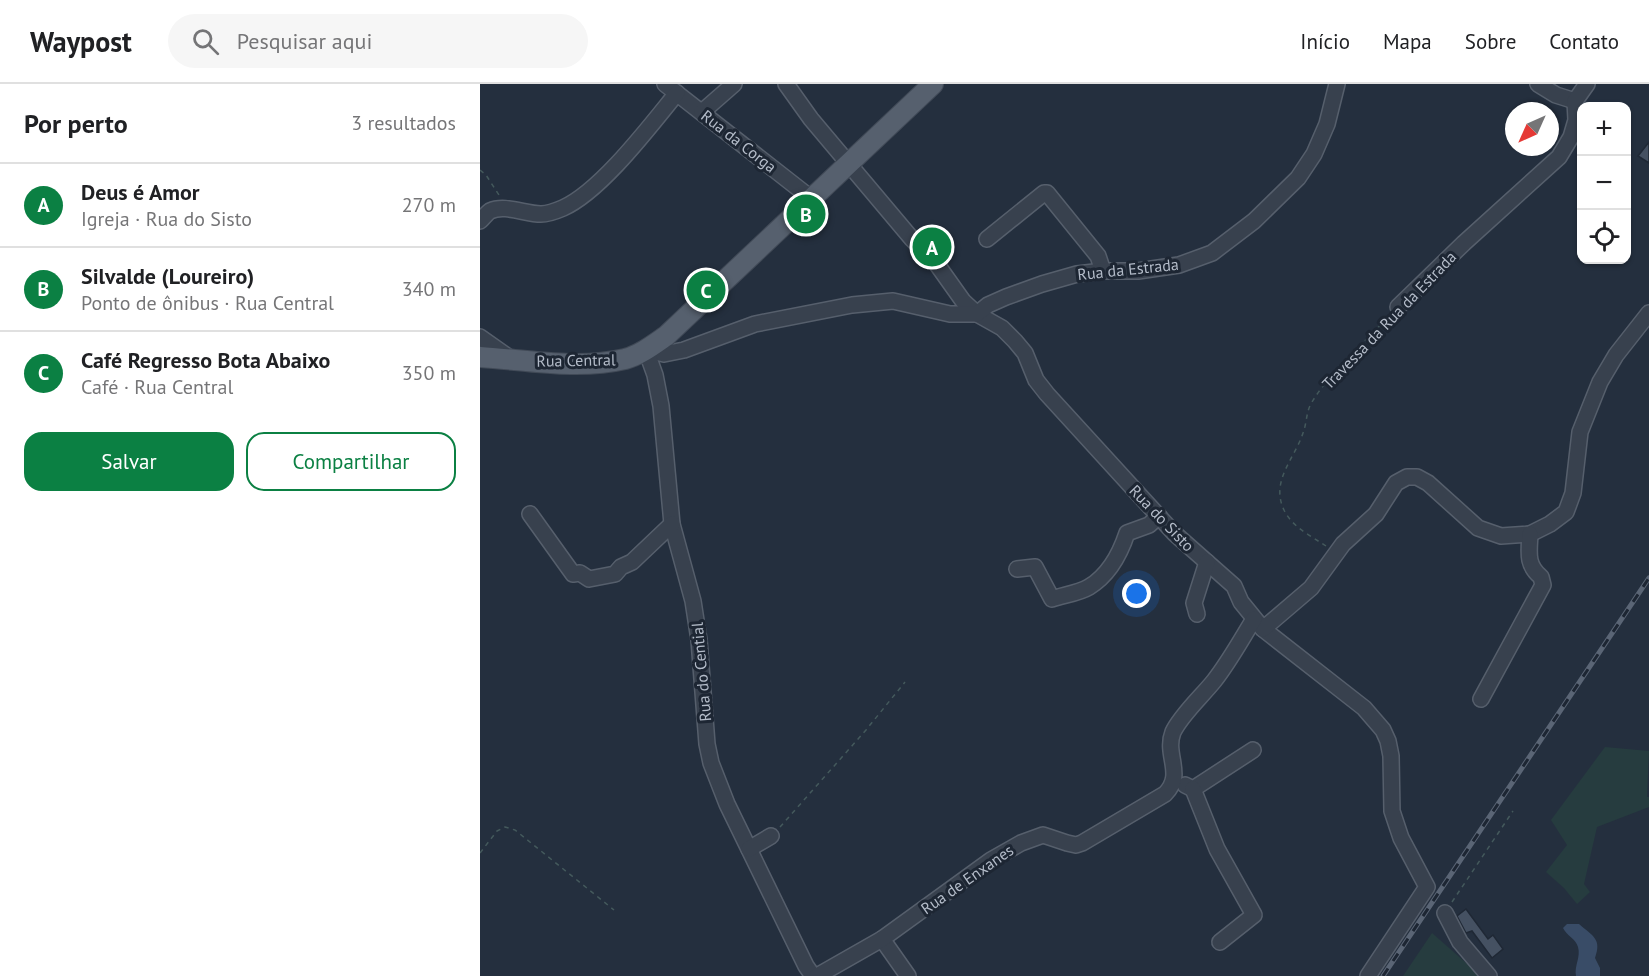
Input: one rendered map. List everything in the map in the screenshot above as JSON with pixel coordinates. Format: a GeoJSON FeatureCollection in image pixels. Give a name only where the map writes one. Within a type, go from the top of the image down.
{"type":"FeatureCollection","features":[{"type":"Feature","properties":{"kind":"main road","name":"Rua Central"},"geometry":{"type":"LineString","coordinates":[[480,357],[556,364],[602,362],[627,358],[646,350],[666,336],[933,84]]}},
{"type":"Feature","properties":{"kind":"street"},"geometry":{"type":"LineString","coordinates":[[702,112],[734,84]]}},
{"type":"Feature","properties":{"kind":"street","name":"Rua do Sisto"},"geometry":{"type":"LineString","coordinates":[[786,84],[849,165],[912,240],[936,263],[963,301],[977,314],[1002,328],[1015,341],[1025,353],[1036,380],[1047,394],[1159,516],[1234,586],[1241,603],[1259,624],[1356,702],[1383,730],[1391,756],[1392,811],[1401,838],[1427,887],[1368,976]]}},
{"type":"Feature","properties":{"kind":"street","name":"Rua da Estrada"},"geometry":{"type":"LineString","coordinates":[[977,314],[988,305],[1042,284],[1077,274],[1103,270],[1138,271],[1179,265],[1212,253],[1254,221],[1298,178],[1314,154],[1327,124],[1337,84]]}},
{"type":"Feature","properties":{"kind":"street"},"geometry":{"type":"LineString","coordinates":[[1538,84],[1556,95],[1575,100],[1587,84]]}},
{"type":"Feature","properties":{"kind":"street"},"geometry":{"type":"LineString","coordinates":[[480,221],[490,211],[508,208],[544,214],[578,200],[636,141],[671,88]]}},
{"type":"Feature","properties":{"kind":"street","name":"Rua da Corga"},"geometry":{"type":"LineString","coordinates":[[671,88],[812,199]]}},
{"type":"Feature","properties":{"kind":"street","name":"Travessa da Rua da Estrada"},"geometry":{"type":"LineString","coordinates":[[1398,307],[1464,243],[1559,157],[1571,137],[1576,120],[1575,100]]}},
{"type":"Feature","properties":{"kind":"street"},"geometry":{"type":"LineString","coordinates":[[987,239],[1044,193],[1047,193],[1098,256],[1103,270]]}},
{"type":"Feature","properties":{"kind":"street"},"geometry":{"type":"LineString","coordinates":[[646,350],[664,354],[674,352],[755,324],[852,305],[893,301],[950,314],[977,314]]}},
{"type":"Feature","properties":{"kind":"street"},"geometry":{"type":"LineString","coordinates":[[1221,942],[1254,915],[1217,849],[1193,789],[1174,780],[1171,748],[1174,729],[1259,624],[1311,588],[1353,534],[1376,514],[1396,483],[1407,477],[1417,477],[1428,483],[1478,528],[1501,536],[1530,534],[1566,512],[1573,493],[1580,432],[1600,382],[1616,355],[1649,313]]}},
{"type":"Feature","properties":{"kind":"street"},"geometry":{"type":"LineString","coordinates":[[480,337],[511,359]]}},
{"type":"Feature","properties":{"kind":"street","name":"Rua do Cential"},"geometry":{"type":"LineString","coordinates":[[646,350],[655,375],[661,406],[672,524],[695,611],[709,754],[727,804],[806,966],[815,976]]}},
{"type":"Feature","properties":{"kind":"street"},"geometry":{"type":"LineString","coordinates":[[530,514],[573,574],[580,573],[589,579],[615,574],[621,567],[633,562],[672,524]]}},
{"type":"Feature","properties":{"kind":"street"},"geometry":{"type":"LineString","coordinates":[[1017,569],[1035,567],[1052,599],[1089,587],[1108,570],[1120,553],[1127,533],[1149,525],[1159,516]]}},
{"type":"Feature","properties":{"kind":"street"},"geometry":{"type":"LineString","coordinates":[[1481,699],[1543,585],[1541,577],[1532,570],[1530,563],[1530,534]]}},
{"type":"Feature","properties":{"kind":"street"},"geometry":{"type":"LineString","coordinates":[[1197,614],[1194,603],[1207,562]]}},
{"type":"Feature","properties":{"kind":"street"},"geometry":{"type":"LineString","coordinates":[[1193,789],[1253,750]]}},
{"type":"Feature","properties":{"kind":"street","name":"Rua de Enxanes"},"geometry":{"type":"LineString","coordinates":[[815,976],[882,939],[991,860],[1021,843],[1043,835],[1076,845],[1082,843],[1165,794],[1174,780]]}},
{"type":"Feature","properties":{"kind":"street"},"geometry":{"type":"LineString","coordinates":[[749,849],[771,836]]}},
{"type":"Feature","properties":{"kind":"street"},"geometry":{"type":"LineString","coordinates":[[1445,913],[1460,942],[1489,976]]}},
{"type":"Feature","properties":{"kind":"street"},"geometry":{"type":"LineString","coordinates":[[882,939],[908,976]]}},
{"type":"Feature","properties":{"kind":"path"},"geometry":{"type":"LineString","coordinates":[[480,170],[486,175],[508,208]]}},
{"type":"Feature","properties":{"kind":"path","name":"Travessa da Rua da Estrada"},"geometry":{"type":"LineString","coordinates":[[1337,554],[1290,521],[1283,508],[1281,487],[1283,473],[1304,433],[1310,404],[1325,384],[1398,307]]}},
{"type":"Feature","properties":{"kind":"path"},"geometry":{"type":"LineString","coordinates":[[771,836],[866,730],[904,682]]}},
{"type":"Feature","properties":{"kind":"path"},"geometry":{"type":"LineString","coordinates":[[1445,913],[1513,811]]}},
{"type":"Feature","properties":{"kind":"path"},"geometry":{"type":"LineString","coordinates":[[480,853],[497,831],[505,827],[515,830],[614,910]]}},
{"type":"Feature","properties":{"kind":"green space"},"geometry":{"type":"Polygon","coordinates":[[[1605,747],[1649,751],[1647,797],[1649,797],[1649,807],[1597,827],[1584,884],[1590,892],[1577,904],[1546,872],[1567,845],[1551,820],[1605,747]]]}},
{"type":"Feature","properties":{"kind":"green space"},"geometry":{"type":"Polygon","coordinates":[[[1432,933],[1481,976],[1403,976],[1432,933]]]}},
{"type":"Feature","properties":{"kind":"water"},"geometry":{"type":"Polygon","coordinates":[[[1567,924],[1579,924],[1595,938],[1597,952],[1595,958],[1600,968],[1600,976],[1576,976],[1579,951],[1575,942],[1563,928],[1567,924]]]}},
{"type":"Feature","properties":{"kind":"building"},"geometry":{"type":"Polygon","coordinates":[[[1649,142],[1649,163],[1638,156],[1649,142]]]}},
{"type":"Feature","properties":{"kind":"building"},"geometry":{"type":"Polygon","coordinates":[[[1466,909],[1488,939],[1493,935],[1503,949],[1492,958],[1472,931],[1466,933],[1457,916],[1466,909]]]}},
{"type":"Feature","properties":{"kind":"railway"},"geometry":{"type":"LineString","coordinates":[[1383,976],[1649,578]]}},
{"type":"Feature","properties":{"kind":"place","name":"Silvalde (Loureiro)"},"geometry":{"type":"Point","coordinates":[806,214]}},
{"type":"Feature","properties":{"kind":"place","name":"Deus é Amor"},"geometry":{"type":"Point","coordinates":[932,247]}},
{"type":"Feature","properties":{"kind":"place","name":"Café Regresso Bota Abaixo"},"geometry":{"type":"Point","coordinates":[706,290]}}]}
